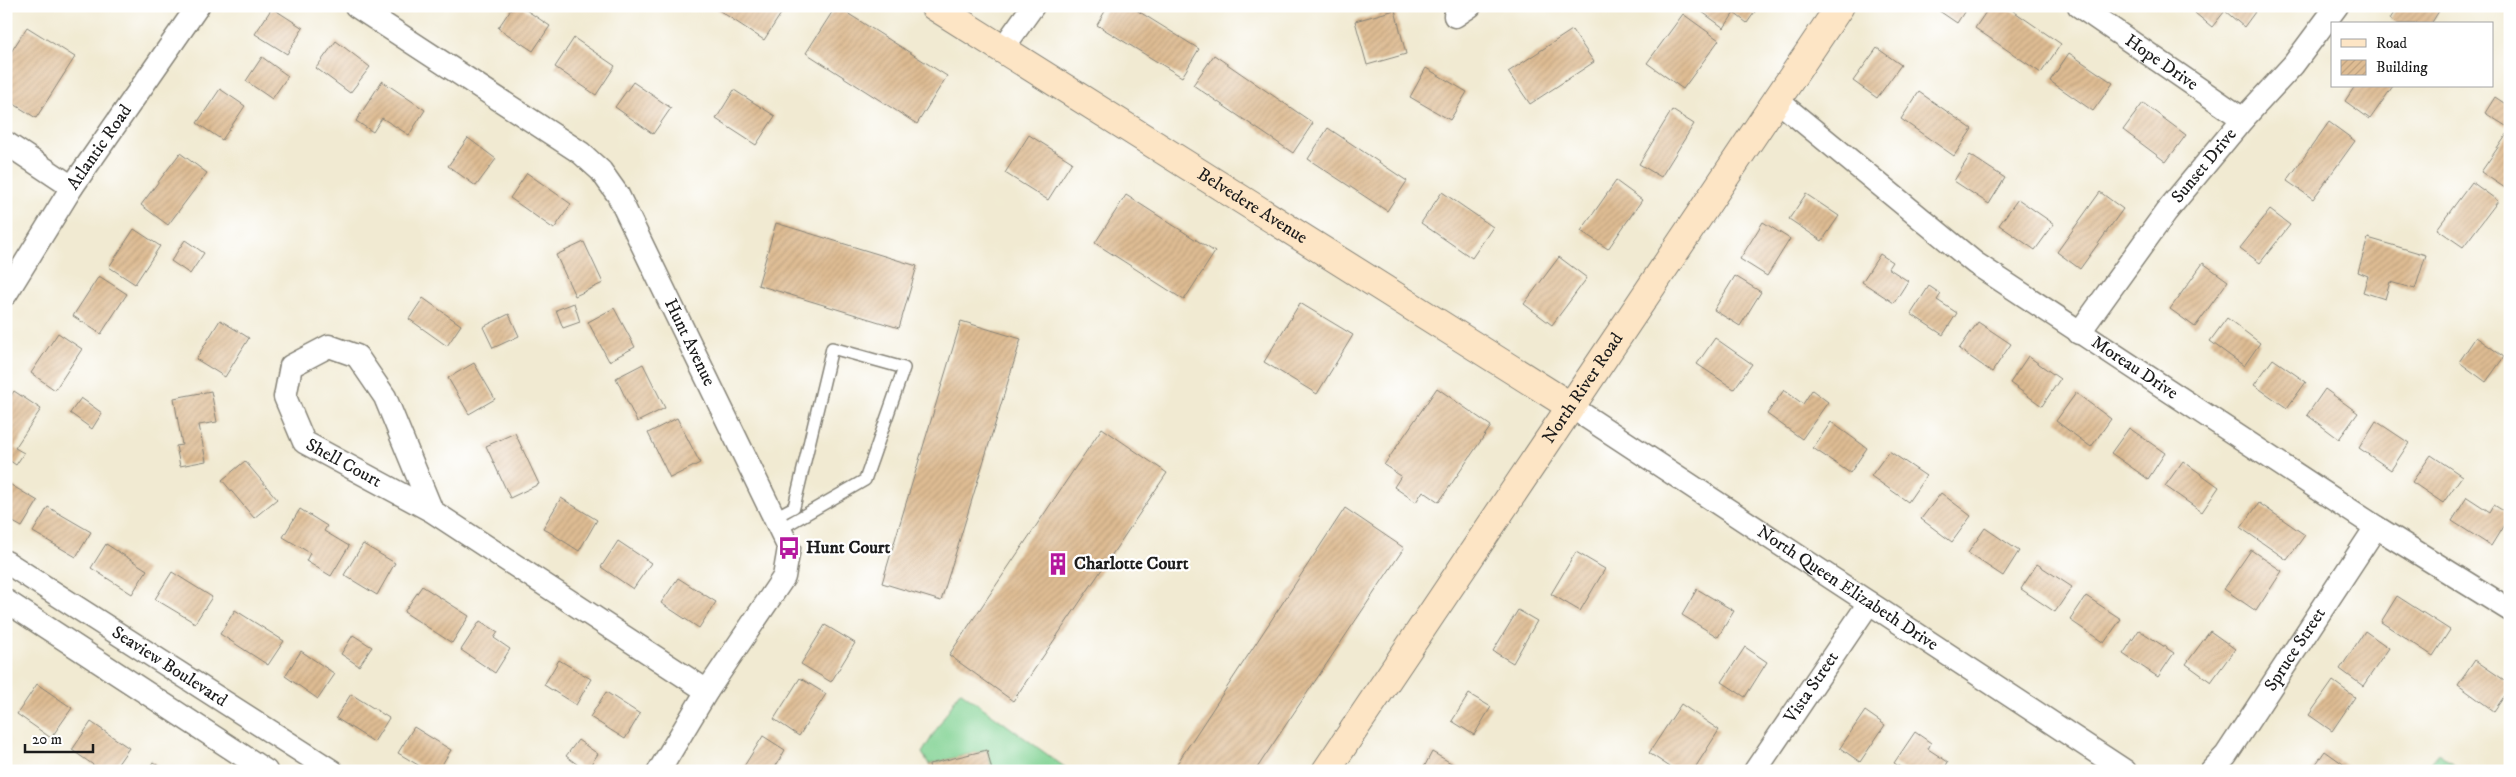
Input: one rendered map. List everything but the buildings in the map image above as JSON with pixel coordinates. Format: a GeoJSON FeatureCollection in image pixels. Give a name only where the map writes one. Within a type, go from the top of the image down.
{"type":"FeatureCollection","features":[{"type":"Feature","properties":{"kind":"main road","name":"Belvedere Avenue"},"geometry":{"type":"LineString","coordinates":[[934,6],[1570,406]]}},
{"type":"Feature","properties":{"kind":"main road","name":"North River Road"},"geometry":{"type":"LineString","coordinates":[[1326,771],[1570,406],[1778,101],[1840,6]]}},
{"type":"Feature","properties":{"kind":"street","name":"Atlantic Road"},"geometry":{"type":"LineString","coordinates":[[6,294],[72,187],[198,6]]}},
{"type":"Feature","properties":{"kind":"street","name":"Hunt Avenue"},"geometry":{"type":"LineString","coordinates":[[356,6],[581,153],[601,171],[618,195],[789,548],[784,577],[708,691],[659,771]]}},
{"type":"Feature","properties":{"kind":"street"},"geometry":{"type":"LineString","coordinates":[[1003,48],[1033,6]]}},
{"type":"Feature","properties":{"kind":"street","name":"Hope Drive"},"geometry":{"type":"LineString","coordinates":[[2079,6],[2243,119]]}},
{"type":"Feature","properties":{"kind":"street","name":"Sunset Drive"},"geometry":{"type":"LineString","coordinates":[[2079,333],[2166,212],[2243,119],[2293,65],[2336,6]]}},
{"type":"Feature","properties":{"kind":"street","name":"Moreau Drive"},"geometry":{"type":"LineString","coordinates":[[1778,101],[1975,264],[2376,526],[2510,610]]}},
{"type":"Feature","properties":{"kind":"street"},"geometry":{"type":"LineString","coordinates":[[6,143],[72,187]]}},
{"type":"Feature","properties":{"kind":"street","name":"Shell Court"},"geometry":{"type":"LineString","coordinates":[[432,511],[385,397],[357,356],[329,346],[291,366],[286,397],[304,442],[432,511],[708,691]]}},
{"type":"Feature","properties":{"kind":"street","name":"North Queen Elizabeth Drive"},"geometry":{"type":"LineString","coordinates":[[1570,406],[2126,771]]}},
{"type":"Feature","properties":{"kind":"street","name":"Spruce Street"},"geometry":{"type":"LineString","coordinates":[[2211,771],[2226,755],[2376,526]]}},
{"type":"Feature","properties":{"kind":"street","name":"Seaview Boulevard"},"geometry":{"type":"LineString","coordinates":[[6,562],[332,771]]}},
{"type":"Feature","properties":{"kind":"street","name":"Seaview Boulevard"},"geometry":{"type":"LineString","coordinates":[[6,601],[266,771]]}},
{"type":"Feature","properties":{"kind":"street","name":"Vista Street"},"geometry":{"type":"LineString","coordinates":[[1755,771],[1869,603]]}},
{"type":"Feature","properties":{"kind":"lane"},"geometry":{"type":"LineString","coordinates":[[832,348],[904,368],[865,480],[777,523],[794,507],[832,348]]}},
{"type":"Feature","properties":{"kind":"green space"},"geometry":{"type":"Polygon","coordinates":[[[960,691],[1070,771],[992,771],[987,750],[929,764],[922,753],[960,691]]]}},
{"type":"Feature","properties":{"kind":"green space"},"geometry":{"type":"Polygon","coordinates":[[[2439,753],[2460,771],[2424,771],[2439,753]]]}},
{"type":"Feature","properties":{"kind":"place","name":"Hunt Court"},"geometry":{"type":"Point","coordinates":[789,548]}},
{"type":"Feature","properties":{"kind":"place","name":"Charlotte Court"},"geometry":{"type":"Point","coordinates":[1058,564]}}]}
